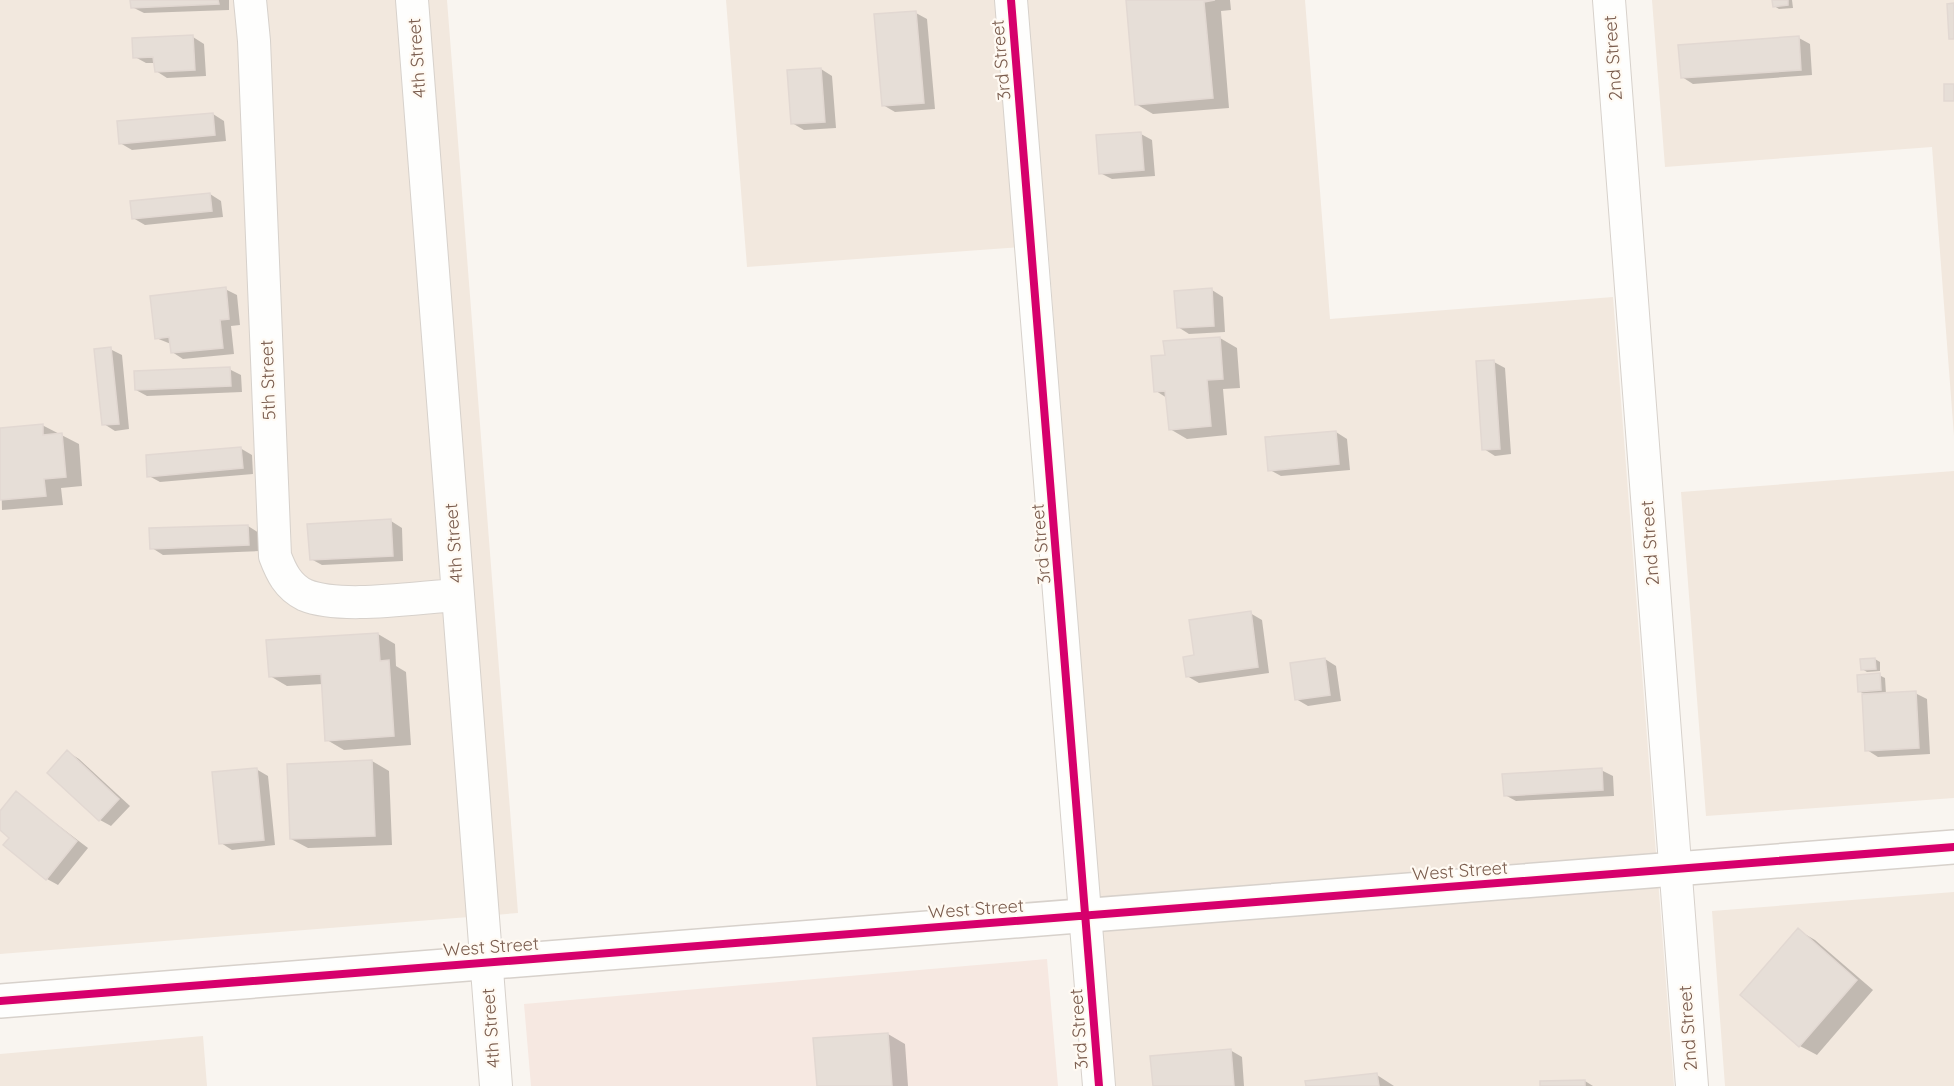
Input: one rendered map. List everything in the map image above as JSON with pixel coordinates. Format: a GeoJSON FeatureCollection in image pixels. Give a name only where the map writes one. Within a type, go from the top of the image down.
{"type":"FeatureCollection","features":[{"type":"Feature","properties":{"kind":"street","name":"5th Street"},"geometry":{"type":"LineString","coordinates":[[250,0],[255,41],[275,556],[283,577],[305,595],[342,602],[458,595]]}},
{"type":"Feature","properties":{"kind":"street","name":"4th Street"},"geometry":{"type":"LineString","coordinates":[[412,0],[496,1086]]}},
{"type":"Feature","properties":{"kind":"street","name":"3rd Street"},"geometry":{"type":"LineString","coordinates":[[1011,0],[1099,1086]]}},
{"type":"Feature","properties":{"kind":"street","name":"2nd Street"},"geometry":{"type":"LineString","coordinates":[[1609,0],[1692,1086]]}},
{"type":"Feature","properties":{"kind":"street","name":"West Street"},"geometry":{"type":"LineString","coordinates":[[0,1001],[1954,848]]}},
{"type":"Feature","properties":{"kind":"shaded area"},"geometry":{"type":"Polygon","coordinates":[[[0,0],[447,0],[518,913],[0,954],[0,0]]]}},
{"type":"Feature","properties":{"kind":"shaded area"},"geometry":{"type":"Polygon","coordinates":[[[726,0],[1305,0],[1330,319],[1613,297],[1674,1086],[1113,1086],[1048,245],[747,267],[726,0]]]}},
{"type":"Feature","properties":{"kind":"shaded area"},"geometry":{"type":"Polygon","coordinates":[[[1652,0],[1954,0],[1954,436],[1932,147],[1665,167],[1652,0]]]}},
{"type":"Feature","properties":{"kind":"shaded area"},"geometry":{"type":"Polygon","coordinates":[[[1954,471],[1954,798],[1706,816],[1681,492],[1954,471]]]}},
{"type":"Feature","properties":{"kind":"shaded area"},"geometry":{"type":"Polygon","coordinates":[[[1954,892],[1954,1086],[1725,1086],[1712,911],[1954,892]]]}},
{"type":"Feature","properties":{"kind":"shaded area"},"geometry":{"type":"Polygon","coordinates":[[[1047,959],[1058,1086],[531,1086],[524,1004],[1047,959]]]}},
{"type":"Feature","properties":{"kind":"shaded area"},"geometry":{"type":"Polygon","coordinates":[[[203,1036],[207,1086],[0,1086],[0,1054],[203,1036]]]}},
{"type":"Feature","properties":{"kind":"building"},"geometry":{"type":"Polygon","coordinates":[[[130,0],[218,0],[219,4],[131,8],[130,0]]]}},
{"type":"Feature","properties":{"kind":"building"},"geometry":{"type":"Polygon","coordinates":[[[1126,0],[1215,0],[1204,2],[1213,98],[1135,105],[1126,0]]]}},
{"type":"Feature","properties":{"kind":"building"},"geometry":{"type":"Polygon","coordinates":[[[1772,0],[1788,0],[1788,5],[1773,7],[1772,0]]]}},
{"type":"Feature","properties":{"kind":"building"},"geometry":{"type":"Polygon","coordinates":[[[1954,3],[1954,39],[1949,39],[1947,4],[1954,3]]]}},
{"type":"Feature","properties":{"kind":"building"},"geometry":{"type":"Polygon","coordinates":[[[916,11],[924,103],[882,106],[874,14],[916,11]]]}},
{"type":"Feature","properties":{"kind":"building"},"geometry":{"type":"Polygon","coordinates":[[[193,35],[195,70],[155,72],[153,57],[133,58],[132,38],[193,35]]]}},
{"type":"Feature","properties":{"kind":"building"},"geometry":{"type":"Polygon","coordinates":[[[1799,36],[1801,70],[1681,78],[1678,45],[1799,36]]]}},
{"type":"Feature","properties":{"kind":"building"},"geometry":{"type":"Polygon","coordinates":[[[821,68],[825,122],[791,124],[787,70],[821,68]]]}},
{"type":"Feature","properties":{"kind":"building"},"geometry":{"type":"Polygon","coordinates":[[[1944,84],[1954,84],[1954,101],[1944,101],[1944,84]]]}},
{"type":"Feature","properties":{"kind":"building"},"geometry":{"type":"Polygon","coordinates":[[[213,113],[215,135],[119,144],[117,121],[213,113]]]}},
{"type":"Feature","properties":{"kind":"building"},"geometry":{"type":"Polygon","coordinates":[[[1141,132],[1144,170],[1099,174],[1096,135],[1141,132]]]}},
{"type":"Feature","properties":{"kind":"building"},"geometry":{"type":"Polygon","coordinates":[[[210,193],[212,211],[132,219],[130,201],[210,193]]]}},
{"type":"Feature","properties":{"kind":"building"},"geometry":{"type":"Polygon","coordinates":[[[226,287],[229,319],[220,320],[223,348],[171,353],[169,337],[155,339],[150,296],[226,287]]]}},
{"type":"Feature","properties":{"kind":"building"},"geometry":{"type":"Polygon","coordinates":[[[1212,288],[1214,326],[1177,328],[1174,291],[1212,288]]]}},
{"type":"Feature","properties":{"kind":"building"},"geometry":{"type":"Polygon","coordinates":[[[1220,337],[1223,379],[1207,380],[1211,426],[1169,430],[1165,391],[1154,392],[1151,356],[1165,355],[1163,341],[1220,337]]]}},
{"type":"Feature","properties":{"kind":"building"},"geometry":{"type":"Polygon","coordinates":[[[111,347],[119,424],[102,425],[94,349],[111,347]]]}},
{"type":"Feature","properties":{"kind":"building"},"geometry":{"type":"Polygon","coordinates":[[[1494,360],[1500,449],[1482,450],[1476,361],[1494,360]]]}},
{"type":"Feature","properties":{"kind":"building"},"geometry":{"type":"Polygon","coordinates":[[[230,367],[231,386],[135,390],[134,371],[230,367]]]}},
{"type":"Feature","properties":{"kind":"building"},"geometry":{"type":"Polygon","coordinates":[[[43,424],[43,435],[62,433],[66,477],[44,479],[46,496],[0,500],[0,428],[43,424]]]}},
{"type":"Feature","properties":{"kind":"building"},"geometry":{"type":"Polygon","coordinates":[[[1336,431],[1339,464],[1268,471],[1265,437],[1336,431]]]}},
{"type":"Feature","properties":{"kind":"building"},"geometry":{"type":"Polygon","coordinates":[[[241,447],[243,468],[147,477],[146,455],[241,447]]]}},
{"type":"Feature","properties":{"kind":"building"},"geometry":{"type":"Polygon","coordinates":[[[391,519],[393,556],[310,560],[307,524],[391,519]]]}},
{"type":"Feature","properties":{"kind":"building"},"geometry":{"type":"Polygon","coordinates":[[[248,525],[249,545],[150,549],[149,528],[248,525]]]}},
{"type":"Feature","properties":{"kind":"building"},"geometry":{"type":"Polygon","coordinates":[[[1251,611],[1258,667],[1186,677],[1183,657],[1194,655],[1189,620],[1251,611]]]}},
{"type":"Feature","properties":{"kind":"building"},"geometry":{"type":"Polygon","coordinates":[[[378,633],[380,661],[389,660],[394,736],[325,741],[321,674],[269,677],[266,640],[378,633]]]}},
{"type":"Feature","properties":{"kind":"building"},"geometry":{"type":"Polygon","coordinates":[[[1325,658],[1330,695],[1295,700],[1290,663],[1325,658]]]}},
{"type":"Feature","properties":{"kind":"building"},"geometry":{"type":"Polygon","coordinates":[[[1875,658],[1876,669],[1861,670],[1860,659],[1875,658]]]}},
{"type":"Feature","properties":{"kind":"building"},"geometry":{"type":"Polygon","coordinates":[[[1880,673],[1881,690],[1858,692],[1857,675],[1880,673]]]}},
{"type":"Feature","properties":{"kind":"building"},"geometry":{"type":"Polygon","coordinates":[[[1916,691],[1919,748],[1865,751],[1862,694],[1916,691]]]}},
{"type":"Feature","properties":{"kind":"building"},"geometry":{"type":"Polygon","coordinates":[[[67,750],[119,799],[99,821],[47,773],[67,750]]]}},
{"type":"Feature","properties":{"kind":"building"},"geometry":{"type":"Polygon","coordinates":[[[372,760],[375,836],[290,839],[287,764],[372,760]]]}},
{"type":"Feature","properties":{"kind":"building"},"geometry":{"type":"Polygon","coordinates":[[[257,768],[264,840],[219,844],[212,772],[257,768]]]}},
{"type":"Feature","properties":{"kind":"building"},"geometry":{"type":"Polygon","coordinates":[[[1602,768],[1603,790],[1504,796],[1502,774],[1602,768]]]}},
{"type":"Feature","properties":{"kind":"building"},"geometry":{"type":"Polygon","coordinates":[[[16,791],[77,841],[46,880],[3,845],[9,838],[0,830],[0,811],[16,791]]]}},
{"type":"Feature","properties":{"kind":"building"},"geometry":{"type":"Polygon","coordinates":[[[1798,928],[1857,980],[1799,1047],[1740,995],[1798,928]]]}},
{"type":"Feature","properties":{"kind":"building"},"geometry":{"type":"Polygon","coordinates":[[[888,1033],[892,1086],[817,1086],[813,1038],[888,1033]]]}},
{"type":"Feature","properties":{"kind":"building"},"geometry":{"type":"Polygon","coordinates":[[[1231,1049],[1234,1086],[1153,1086],[1150,1056],[1231,1049]]]}},
{"type":"Feature","properties":{"kind":"building"},"geometry":{"type":"Polygon","coordinates":[[[1377,1073],[1379,1086],[1306,1086],[1305,1081],[1377,1073]]]}},
{"type":"Feature","properties":{"kind":"building"},"geometry":{"type":"Polygon","coordinates":[[[1585,1080],[1585,1086],[1540,1086],[1540,1081],[1585,1080]]]}},
{"type":"Feature","properties":{"kind":"cycle path"},"geometry":{"type":"LineString","coordinates":[[1011,0],[1099,1086]]}},
{"type":"Feature","properties":{"kind":"cycle path"},"geometry":{"type":"LineString","coordinates":[[0,1001],[1954,847]]}}]}
